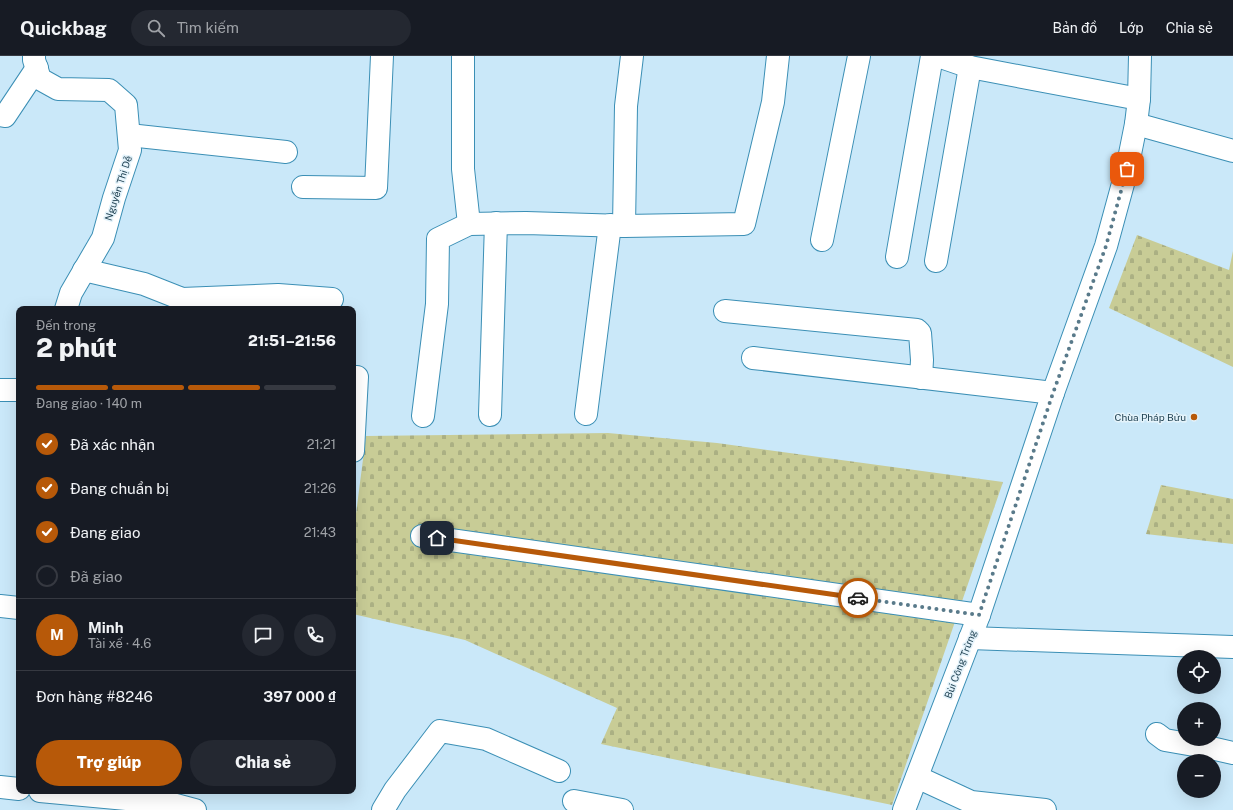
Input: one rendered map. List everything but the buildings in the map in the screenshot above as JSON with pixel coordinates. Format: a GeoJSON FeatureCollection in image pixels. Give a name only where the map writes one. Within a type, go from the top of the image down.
{"type":"FeatureCollection","features":[{"type":"Feature","properties":{"kind":"street"},"geometry":{"type":"LineString","coordinates":[[304,188],[376,188],[382,56]]}},
{"type":"Feature","properties":{"kind":"street"},"geometry":{"type":"LineString","coordinates":[[463,56],[463,169],[469,224]]}},
{"type":"Feature","properties":{"kind":"street"},"geometry":{"type":"LineString","coordinates":[[586,414],[617,226],[626,106],[632,56]]}},
{"type":"Feature","properties":{"kind":"street"},"geometry":{"type":"LineString","coordinates":[[423,416],[437,304],[438,239],[469,224],[526,222],[617,226],[744,224],[773,102],[778,56]]}},
{"type":"Feature","properties":{"kind":"street"},"geometry":{"type":"LineString","coordinates":[[822,240],[859,56]]}},
{"type":"Feature","properties":{"kind":"street"},"geometry":{"type":"LineString","coordinates":[[897,257],[932,56]]}},
{"type":"Feature","properties":{"kind":"street"},"geometry":{"type":"LineString","coordinates":[[938,56],[970,67],[1139,99]]}},
{"type":"Feature","properties":{"kind":"street","name":"Bùi Công Trừng"},"geometry":{"type":"LineString","coordinates":[[904,810],[979,615],[1053,393],[1106,246],[1127,169],[1136,124],[1139,99],[1140,56]]}},
{"type":"Feature","properties":{"kind":"street"},"geometry":{"type":"LineString","coordinates":[[0,115],[5,116],[36,62]]}},
{"type":"Feature","properties":{"kind":"street","name":"Nguyễn Thị Dễ"},"geometry":{"type":"LineString","coordinates":[[36,62],[40,79],[58,89],[109,90],[126,105],[130,150],[114,198],[103,238],[84,270],[67,306]]}},
{"type":"Feature","properties":{"kind":"street"},"geometry":{"type":"LineString","coordinates":[[936,261],[970,67]]}},
{"type":"Feature","properties":{"kind":"street"},"geometry":{"type":"LineString","coordinates":[[1136,124],[1233,150]]}},
{"type":"Feature","properties":{"kind":"street"},"geometry":{"type":"LineString","coordinates":[[129,134],[286,152]]}},
{"type":"Feature","properties":{"kind":"street"},"geometry":{"type":"LineString","coordinates":[[490,415],[496,223]]}},
{"type":"Feature","properties":{"kind":"street"},"geometry":{"type":"LineString","coordinates":[[84,270],[144,284],[182,299],[278,295],[332,299]]}},
{"type":"Feature","properties":{"kind":"street"},"geometry":{"type":"LineString","coordinates":[[725,311],[917,330],[920,333],[922,360],[921,378]]}},
{"type":"Feature","properties":{"kind":"street"},"geometry":{"type":"LineString","coordinates":[[753,358],[1053,393]]}},
{"type":"Feature","properties":{"kind":"street"},"geometry":{"type":"LineString","coordinates":[[356,377],[356,396]]}},
{"type":"Feature","properties":{"kind":"street"},"geometry":{"type":"LineString","coordinates":[[0,390],[16,390]]}},
{"type":"Feature","properties":{"kind":"street"},"geometry":{"type":"LineString","coordinates":[[422,536],[979,615]]}},
{"type":"Feature","properties":{"kind":"street"},"geometry":{"type":"LineString","coordinates":[[0,606],[16,608]]}},
{"type":"Feature","properties":{"kind":"street"},"geometry":{"type":"LineString","coordinates":[[970,638],[1233,647]]}},
{"type":"Feature","properties":{"kind":"street"},"geometry":{"type":"LineString","coordinates":[[383,810],[395,790],[440,731],[486,739],[559,771]]}},
{"type":"Feature","properties":{"kind":"street"},"geometry":{"type":"LineString","coordinates":[[1157,734],[1165,740],[1233,753]]}},
{"type":"Feature","properties":{"kind":"street"},"geometry":{"type":"LineString","coordinates":[[917,777],[971,802],[1045,810]]}},
{"type":"Feature","properties":{"kind":"street"},"geometry":{"type":"LineString","coordinates":[[0,787],[16,789]]}},
{"type":"Feature","properties":{"kind":"street"},"geometry":{"type":"LineString","coordinates":[[60,796],[117,795],[169,807],[195,810]]}},
{"type":"Feature","properties":{"kind":"street"},"geometry":{"type":"LineString","coordinates":[[574,801],[622,810]]}},
{"type":"Feature","properties":{"kind":"green space"},"geometry":{"type":"Polygon","coordinates":[[[1137,235],[1229,270],[1233,251],[1233,367],[1109,308],[1137,235]]]}},
{"type":"Feature","properties":{"kind":"green space"},"geometry":{"type":"Polygon","coordinates":[[[608,433],[717,443],[1003,482],[892,805],[601,744],[617,708],[465,640],[356,615],[356,514],[366,436],[608,433]]]}},
{"type":"Feature","properties":{"kind":"green space"},"geometry":{"type":"Polygon","coordinates":[[[1161,485],[1233,499],[1233,544],[1146,534],[1161,485]]]}},
{"type":"Feature","properties":{"kind":"way so far"},"geometry":{"type":"LineString","coordinates":[[858,598],[979,615],[1053,393],[1106,246],[1127,169]]}},
{"type":"Feature","properties":{"kind":"place","name":"Chùa Pháp Bửu"},"geometry":{"type":"Point","coordinates":[1194,417]}},
{"type":"Feature","properties":{"kind":"route"},"geometry":{"type":"LineString","coordinates":[[437,538],[858,598]]}}]}
